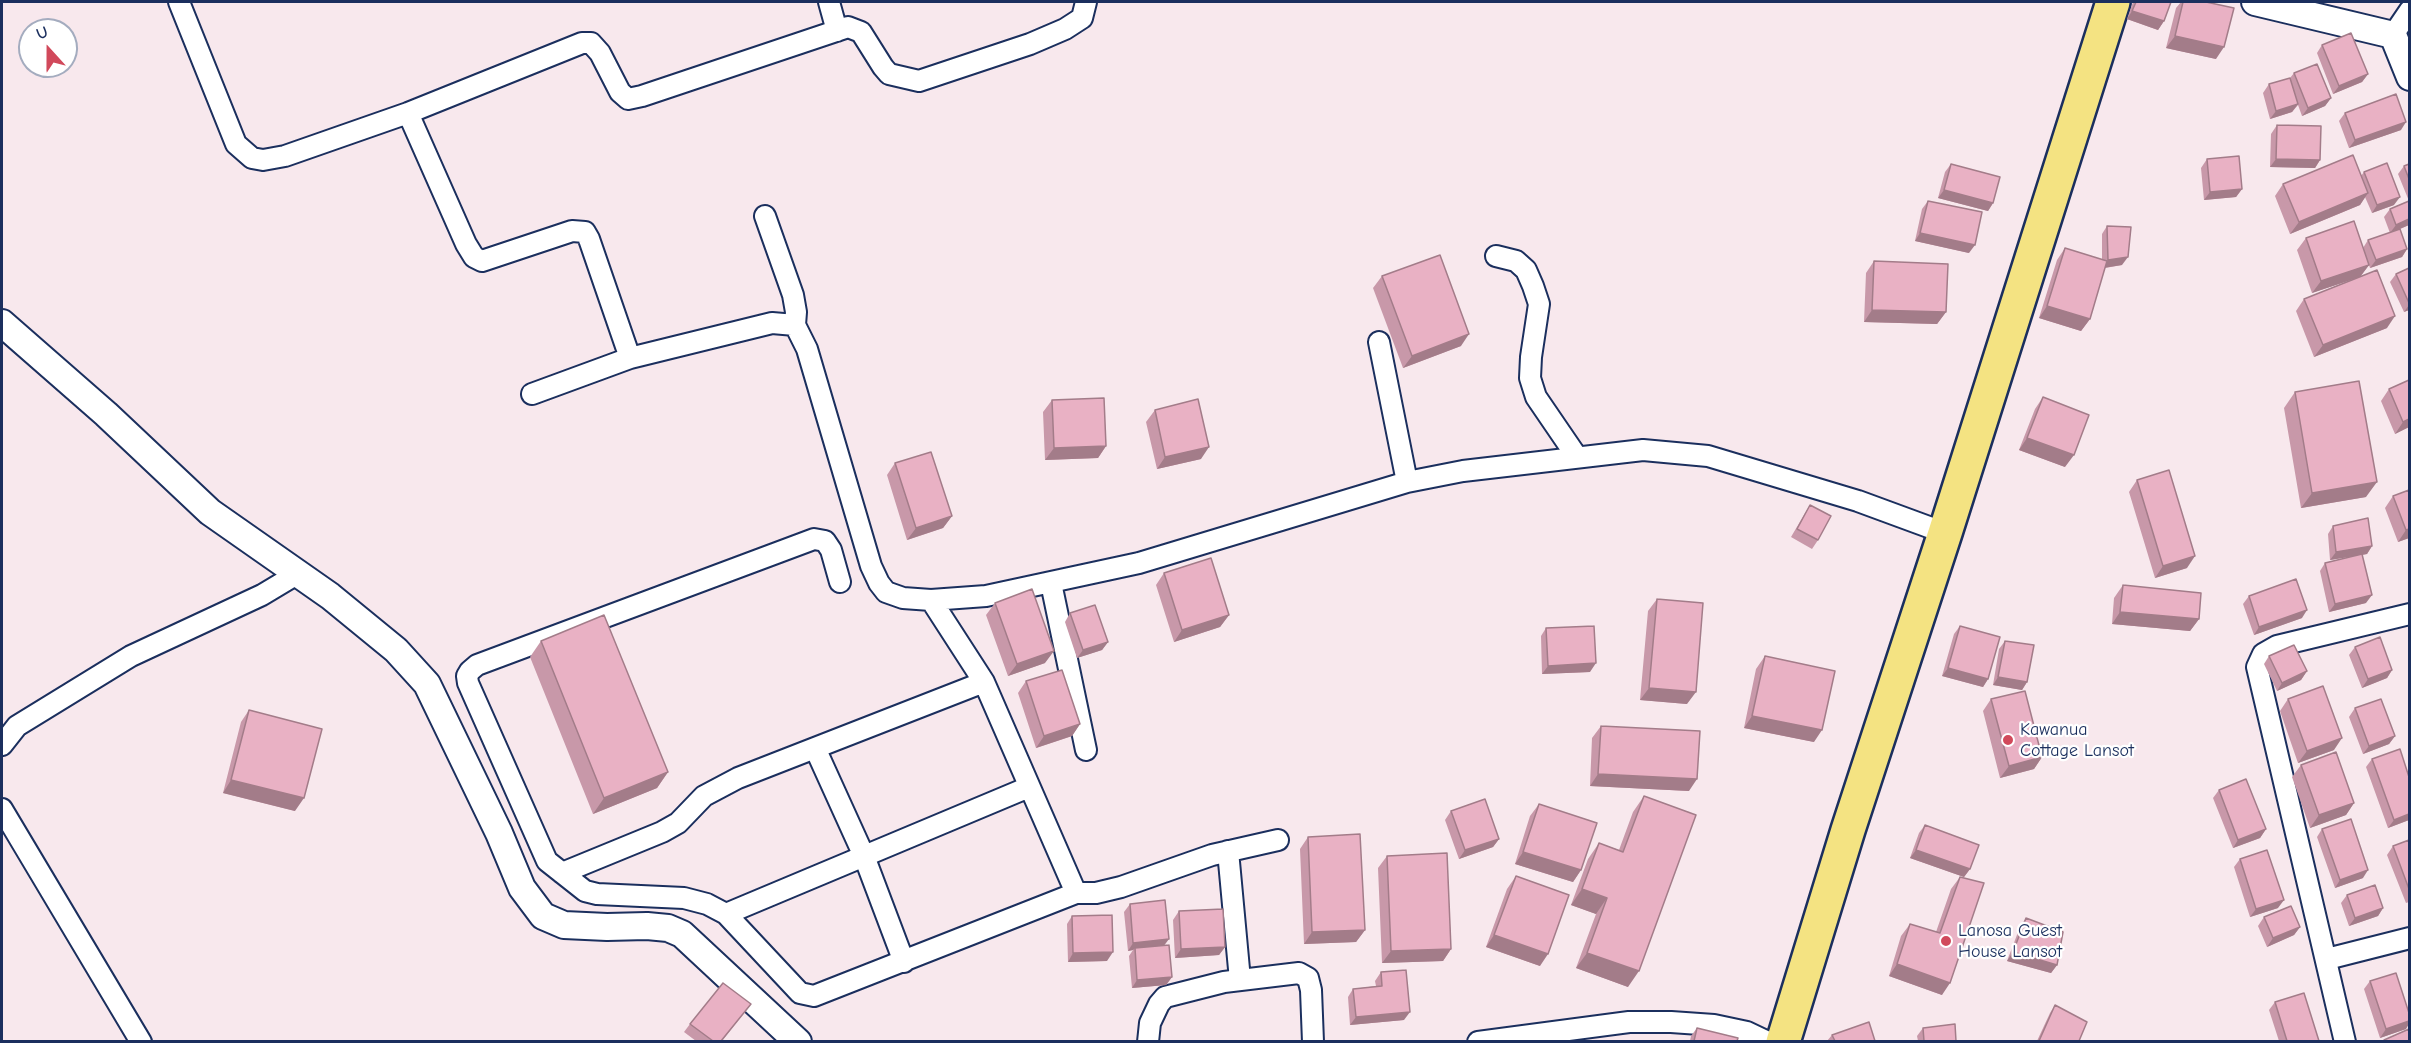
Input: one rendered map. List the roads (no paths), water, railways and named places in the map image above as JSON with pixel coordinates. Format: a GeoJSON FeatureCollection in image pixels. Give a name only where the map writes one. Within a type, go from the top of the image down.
{"type":"FeatureCollection","features":[{"type":"Feature","properties":{"kind":"highway"},"geometry":{"type":"LineString","coordinates":[[1783,1041],[1848,830],[1945,533],[2113,2]]}},
{"type":"Feature","properties":{"kind":"street"},"geometry":{"type":"LineString","coordinates":[[179,2],[236,144],[252,158],[263,160],[285,156],[408,113],[582,43],[591,43],[600,53],[620,92],[628,99],[848,27],[861,32],[889,74],[919,81],[1030,44],[1065,29],[1082,18],[1086,2]]}},
{"type":"Feature","properties":{"kind":"street"},"geometry":{"type":"LineString","coordinates":[[829,2],[837,31]]}},
{"type":"Feature","properties":{"kind":"street"},"geometry":{"type":"LineString","coordinates":[[2255,2],[2393,35]]}},
{"type":"Feature","properties":{"kind":"street"},"geometry":{"type":"LineString","coordinates":[[2393,35],[2409,10]]}},
{"type":"Feature","properties":{"kind":"street"},"geometry":{"type":"LineString","coordinates":[[2393,35],[2409,77]]}},
{"type":"Feature","properties":{"kind":"street"},"geometry":{"type":"LineString","coordinates":[[408,113],[466,244],[474,257],[482,261],[572,231],[585,232],[630,358]]}},
{"type":"Feature","properties":{"kind":"street"},"geometry":{"type":"LineString","coordinates":[[765,216],[793,296],[796,312],[795,325],[807,349],[871,566],[886,592],[903,598],[932,600],[986,596],[1051,583],[1139,563],[1407,482],[1462,471],[1643,450],[1708,456],[1858,501],[1945,533]]}},
{"type":"Feature","properties":{"kind":"street"},"geometry":{"type":"LineString","coordinates":[[1496,256],[1516,261],[1526,270],[1533,286],[1539,304],[1530,378],[1536,397],[1577,457]]}},
{"type":"Feature","properties":{"kind":"street"},"geometry":{"type":"LineString","coordinates":[[2,323],[106,414],[210,512],[364,622],[396,650],[427,684],[499,833],[522,888],[543,915],[564,925],[647,926],[668,928],[682,934],[798,1041]]}},
{"type":"Feature","properties":{"kind":"street"},"geometry":{"type":"LineString","coordinates":[[532,394],[630,358],[772,323],[795,325]]}},
{"type":"Feature","properties":{"kind":"street"},"geometry":{"type":"LineString","coordinates":[[1379,342],[1407,482]]}},
{"type":"Feature","properties":{"kind":"street"},"geometry":{"type":"LineString","coordinates":[[840,582],[831,550],[825,541],[814,539],[477,664],[467,676],[468,683],[535,839],[547,861],[585,891],[597,894],[684,898],[707,904],[726,914],[800,993],[814,996],[1076,893],[1096,893],[1121,888],[1212,855],[1278,840]]}},
{"type":"Feature","properties":{"kind":"street"},"geometry":{"type":"LineString","coordinates":[[2,745],[17,726],[131,656],[262,595],[297,574]]}},
{"type":"Feature","properties":{"kind":"street"},"geometry":{"type":"LineString","coordinates":[[1051,583],[1086,750]]}},
{"type":"Feature","properties":{"kind":"street"},"geometry":{"type":"LineString","coordinates":[[932,600],[984,682],[1076,893]]}},
{"type":"Feature","properties":{"kind":"street"},"geometry":{"type":"LineString","coordinates":[[2345,1041],[2257,667],[2263,654],[2277,646],[2409,615]]}},
{"type":"Feature","properties":{"kind":"street"},"geometry":{"type":"LineString","coordinates":[[562,873],[662,832],[678,823],[704,796],[738,778],[984,682]]}},
{"type":"Feature","properties":{"kind":"street"},"geometry":{"type":"LineString","coordinates":[[815,748],[864,856],[904,962]]}},
{"type":"Feature","properties":{"kind":"street"},"geometry":{"type":"LineString","coordinates":[[726,914],[1029,787]]}},
{"type":"Feature","properties":{"kind":"street"},"geometry":{"type":"LineString","coordinates":[[2,809],[141,1041]]}},
{"type":"Feature","properties":{"kind":"street"},"geometry":{"type":"LineString","coordinates":[[1228,851],[1240,980]]}},
{"type":"Feature","properties":{"kind":"street"},"geometry":{"type":"LineString","coordinates":[[2327,959],[2409,938]]}},
{"type":"Feature","properties":{"kind":"street"},"geometry":{"type":"LineString","coordinates":[[1148,1041],[1150,1023],[1165,997],[1240,980],[1299,973],[1308,978],[1311,990],[1313,1041]]}},
{"type":"Feature","properties":{"kind":"street"},"geometry":{"type":"LineString","coordinates":[[1478,1041],[1629,1022],[1671,1022],[1714,1025],[1746,1032],[1768,1041]]}},
{"type":"Feature","properties":{"kind":"place","name":"Kawanua Cottage Lansot"},"geometry":{"type":"Point","coordinates":[2008,740]}},
{"type":"Feature","properties":{"kind":"place","name":"Lanosa Guest House Lansot"},"geometry":{"type":"Point","coordinates":[1946,941]}}]}
